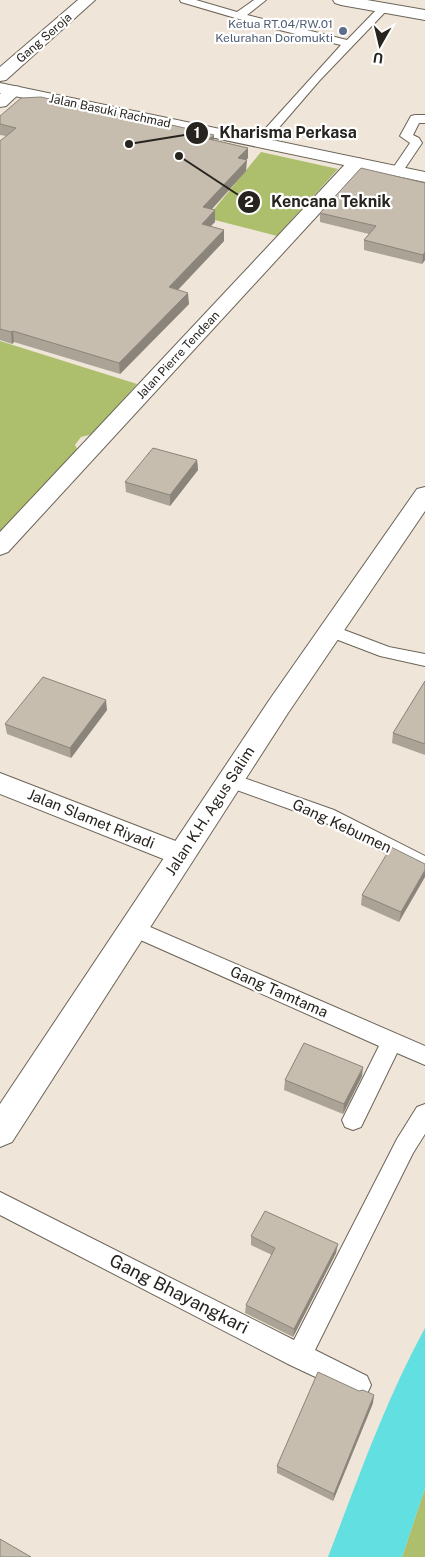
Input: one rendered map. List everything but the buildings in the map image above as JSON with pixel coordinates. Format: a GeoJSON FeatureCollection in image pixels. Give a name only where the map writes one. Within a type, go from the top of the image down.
{"type":"FeatureCollection","features":[{"type":"Feature","properties":{"kind":"street","name":"Gang Seroja"},"geometry":{"type":"LineString","coordinates":[[0,76],[87,0]]}},
{"type":"Feature","properties":{"kind":"street"},"geometry":{"type":"LineString","coordinates":[[341,0],[425,15]]}},
{"type":"Feature","properties":{"kind":"street"},"geometry":{"type":"LineString","coordinates":[[0,102],[7,89]]}},
{"type":"Feature","properties":{"kind":"street","name":"Jalan Basuki Rachmad"},"geometry":{"type":"LineString","coordinates":[[7,89],[425,177]]}},
{"type":"Feature","properties":{"kind":"street","name":"Jalan Pierre Tendean"},"geometry":{"type":"LineString","coordinates":[[0,547],[356,163]]}},
{"type":"Feature","properties":{"kind":"street","name":"Jalan K.H. Agus Salim"},"geometry":{"type":"LineString","coordinates":[[0,1132],[230,780],[331,631],[422,504]]}},
{"type":"Feature","properties":{"kind":"street","name":"Jalan Slamet Riyadi"},"geometry":{"type":"LineString","coordinates":[[0,783],[181,855]]}},
{"type":"Feature","properties":{"kind":"lane"},"geometry":{"type":"LineString","coordinates":[[185,0],[349,44]]}},
{"type":"Feature","properties":{"kind":"lane"},"geometry":{"type":"LineString","coordinates":[[211,7],[221,0]]}},
{"type":"Feature","properties":{"kind":"lane"},"geometry":{"type":"LineString","coordinates":[[239,16],[261,0]]}},
{"type":"Feature","properties":{"kind":"lane"},"geometry":{"type":"LineString","coordinates":[[260,142],[316,78],[384,8]]}},
{"type":"Feature","properties":{"kind":"lane"},"geometry":{"type":"LineString","coordinates":[[397,171],[416,143],[406,136],[420,119]]}},
{"type":"Feature","properties":{"kind":"lane"},"geometry":{"type":"LineString","coordinates":[[331,631],[386,652],[425,660]]}},
{"type":"Feature","properties":{"kind":"lane","name":"Gang Kebumen"},"geometry":{"type":"LineString","coordinates":[[230,780],[327,815],[425,865]]}},
{"type":"Feature","properties":{"kind":"lane","name":"Gang Tamtama"},"geometry":{"type":"LineString","coordinates":[[134,928],[425,1056]]}},
{"type":"Feature","properties":{"kind":"lane"},"geometry":{"type":"LineString","coordinates":[[353,1120],[392,1041]]}},
{"type":"Feature","properties":{"kind":"lane"},"geometry":{"type":"LineString","coordinates":[[299,1356],[409,1139],[425,1114]]}},
{"type":"Feature","properties":{"kind":"lane","name":"Gang Bhayangkari"},"geometry":{"type":"LineString","coordinates":[[0,1203],[358,1385]]}},
{"type":"Feature","properties":{"kind":"green space"},"geometry":{"type":"Polygon","coordinates":[[[261,152],[338,169],[277,236],[207,218],[261,152]]]}},
{"type":"Feature","properties":{"kind":"green space"},"geometry":{"type":"Polygon","coordinates":[[[0,341],[137,384],[93,434],[81,437],[75,445],[79,452],[0,536],[0,341]]]}},
{"type":"Feature","properties":{"kind":"green space"},"geometry":{"type":"Polygon","coordinates":[[[425,1488],[425,1557],[402,1557],[425,1488]]]}},
{"type":"Feature","properties":{"kind":"water"},"geometry":{"type":"Polygon","coordinates":[[[425,1328],[425,1488],[402,1557],[328,1557],[385,1412],[425,1328]]]}},
{"type":"Feature","properties":{"kind":"place","name":"Ketua RT.04/RW.01 Kelurahan Doromukti"},"geometry":{"type":"Point","coordinates":[343,31]}},
{"type":"Feature","properties":{"kind":"place","name":"Kharisma Perkasa"},"geometry":{"type":"Point","coordinates":[129,144]}},
{"type":"Feature","properties":{"kind":"place","name":"Kencana Teknik"},"geometry":{"type":"Point","coordinates":[179,156]}}]}
